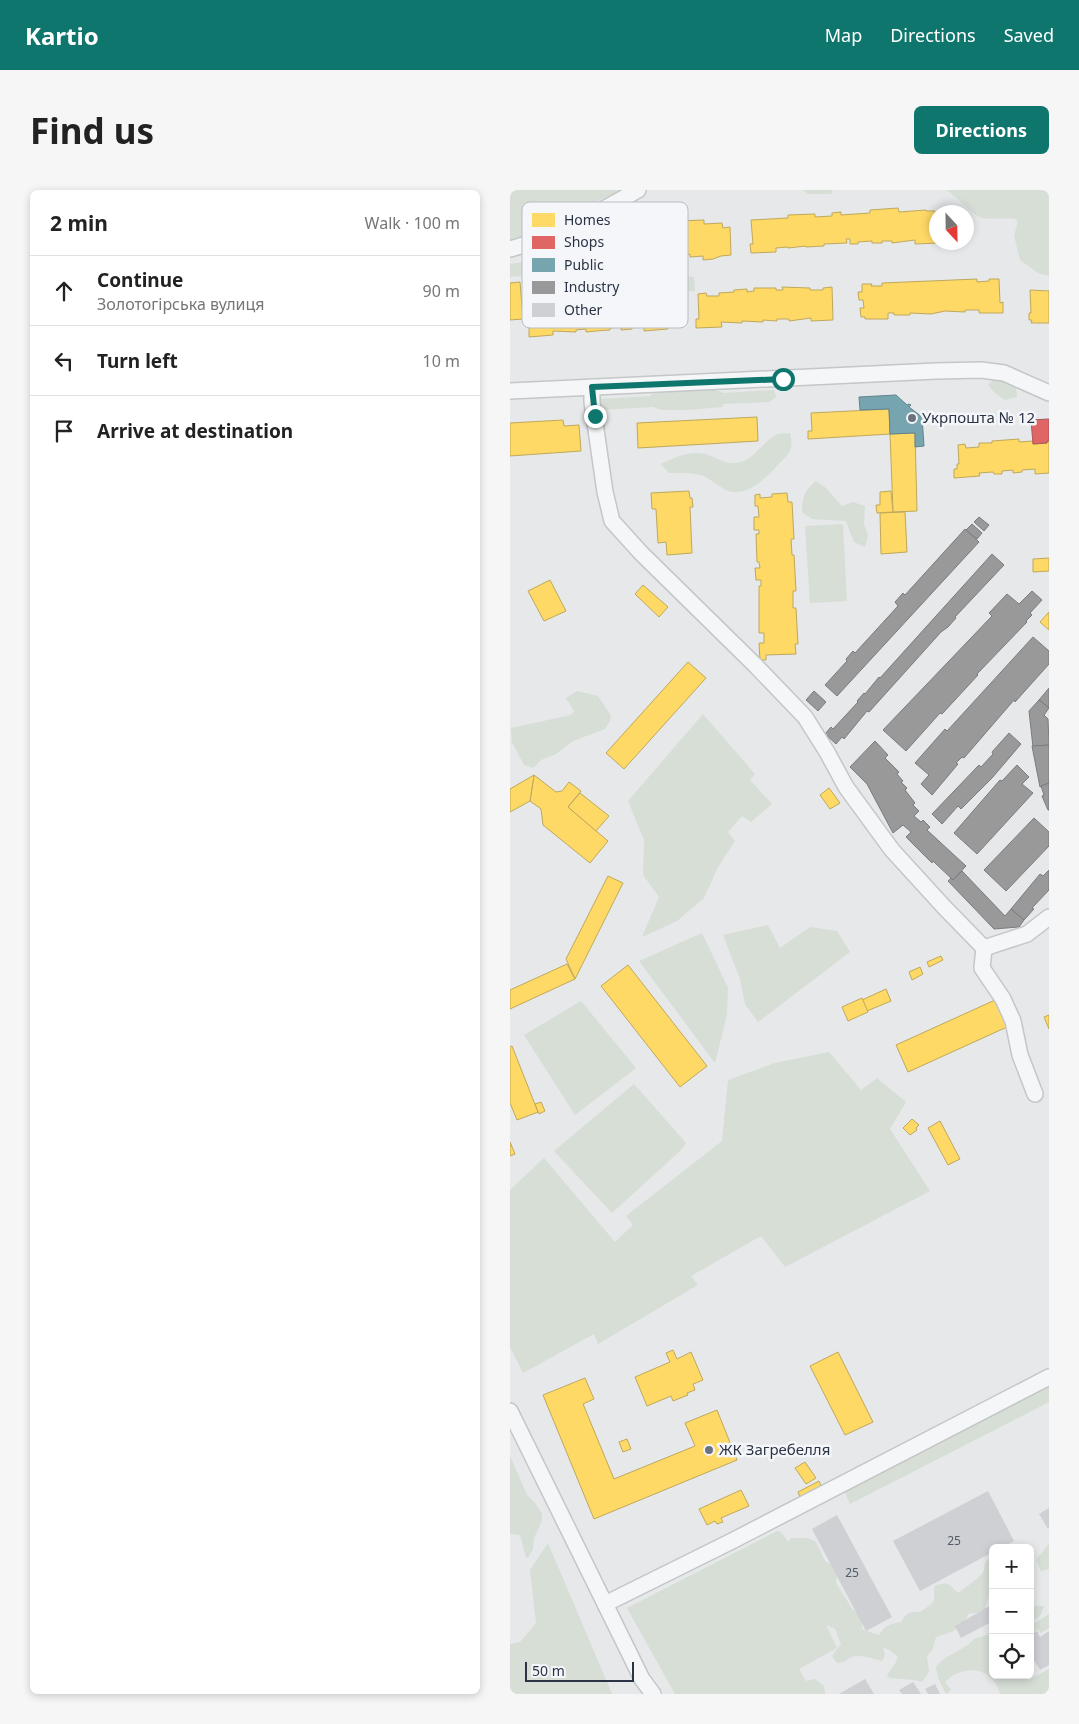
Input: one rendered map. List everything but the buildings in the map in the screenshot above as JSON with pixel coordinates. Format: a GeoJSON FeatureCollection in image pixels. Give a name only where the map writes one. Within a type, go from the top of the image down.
{"type":"FeatureCollection","features":[{"type":"Feature","properties":{"kind":"street"},"geometry":{"type":"LineString","coordinates":[[616,202],[638,190]]}},
{"type":"Feature","properties":{"kind":"street"},"geometry":{"type":"LineString","coordinates":[[510,390],[981,370],[1004,373],[1049,393]]}},
{"type":"Feature","properties":{"kind":"street"},"geometry":{"type":"LineString","coordinates":[[592,387],[592,402],[605,492],[612,521],[641,553],[805,717],[846,787],[892,850],[984,948]]}},
{"type":"Feature","properties":{"kind":"street"},"geometry":{"type":"LineString","coordinates":[[984,948],[1027,934],[1049,917]]}},
{"type":"Feature","properties":{"kind":"street"},"geometry":{"type":"LineString","coordinates":[[984,948],[982,968],[1003,999],[1013,1021],[1020,1055],[1035,1094]]}},
{"type":"Feature","properties":{"kind":"street"},"geometry":{"type":"LineString","coordinates":[[605,1604],[1049,1377]]}},
{"type":"Feature","properties":{"kind":"street"},"geometry":{"type":"LineString","coordinates":[[510,1410],[642,1679],[653,1694]]}},
{"type":"Feature","properties":{"kind":"shaded area"},"geometry":{"type":"Polygon","coordinates":[[[510,190],[622,190],[595,202],[522,202],[522,237],[510,241],[510,190]]]}},
{"type":"Feature","properties":{"kind":"shaded area"},"geometry":{"type":"Polygon","coordinates":[[[803,190],[833,190],[831,194],[808,194],[803,190]]]}},
{"type":"Feature","properties":{"kind":"shaded area"},"geometry":{"type":"Polygon","coordinates":[[[946,190],[1049,190],[1049,276],[1038,273],[1020,260],[1014,235],[1018,222],[1015,219],[982,218],[974,213],[974,205],[965,205],[946,190]]]}},
{"type":"Feature","properties":{"kind":"shaded area"},"geometry":{"type":"Polygon","coordinates":[[[522,262],[522,276],[510,277],[510,264],[522,262]]]}},
{"type":"Feature","properties":{"kind":"shaded area"},"geometry":{"type":"Polygon","coordinates":[[[688,276],[694,277],[695,291],[688,291],[688,276]]]}},
{"type":"Feature","properties":{"kind":"shaded area"},"geometry":{"type":"Polygon","coordinates":[[[994,379],[1008,383],[1016,388],[1017,397],[1005,400],[994,392],[988,385],[994,379]]]}},
{"type":"Feature","properties":{"kind":"shaded area"},"geometry":{"type":"Polygon","coordinates":[[[712,389],[724,393],[774,390],[776,397],[769,402],[723,404],[723,407],[687,410],[662,410],[653,407],[601,410],[600,399],[651,396],[651,394],[712,389]]]}},
{"type":"Feature","properties":{"kind":"shaded area"},"geometry":{"type":"Polygon","coordinates":[[[790,433],[791,448],[787,455],[761,482],[740,492],[726,490],[703,476],[669,473],[661,464],[682,455],[693,453],[705,454],[729,463],[738,463],[755,454],[773,436],[790,433]]]}},
{"type":"Feature","properties":{"kind":"shaded area"},"geometry":{"type":"Polygon","coordinates":[[[816,481],[826,488],[842,506],[853,502],[865,506],[864,524],[868,535],[865,547],[854,542],[846,521],[812,519],[802,512],[805,494],[816,481]]]}},
{"type":"Feature","properties":{"kind":"shaded area"},"geometry":{"type":"Polygon","coordinates":[[[843,524],[847,601],[810,603],[805,526],[843,524]]]}},
{"type":"Feature","properties":{"kind":"shaded area"},"geometry":{"type":"Polygon","coordinates":[[[577,691],[598,696],[611,716],[605,729],[573,741],[556,754],[541,760],[533,768],[524,765],[512,742],[511,728],[571,715],[574,711],[566,698],[577,691]]]}},
{"type":"Feature","properties":{"kind":"shaded area"},"geometry":{"type":"Polygon","coordinates":[[[703,714],[755,774],[750,780],[772,804],[751,822],[742,816],[728,832],[735,841],[718,867],[704,898],[677,921],[642,937],[659,897],[643,875],[644,840],[628,801],[703,714]]]}},
{"type":"Feature","properties":{"kind":"shaded area"},"geometry":{"type":"Polygon","coordinates":[[[768,925],[780,948],[810,927],[837,931],[850,952],[758,1022],[745,1004],[740,979],[723,935],[768,925]]]}},
{"type":"Feature","properties":{"kind":"shaded area"},"geometry":{"type":"Polygon","coordinates":[[[702,933],[728,988],[727,1014],[715,1063],[639,961],[702,933]]]}},
{"type":"Feature","properties":{"kind":"shaded area"},"geometry":{"type":"Polygon","coordinates":[[[581,1001],[636,1068],[575,1115],[524,1035],[581,1001]]]}},
{"type":"Feature","properties":{"kind":"shaded area"},"geometry":{"type":"Polygon","coordinates":[[[829,1052],[861,1090],[877,1078],[906,1102],[890,1129],[930,1191],[785,1267],[761,1236],[691,1276],[698,1285],[598,1344],[594,1334],[523,1373],[510,1347],[510,1190],[544,1158],[615,1242],[633,1225],[626,1216],[722,1141],[728,1080],[775,1063],[829,1052]]]}},
{"type":"Feature","properties":{"kind":"shaded area"},"geometry":{"type":"Polygon","coordinates":[[[634,1084],[686,1143],[681,1150],[612,1213],[554,1151],[634,1084]]]}},
{"type":"Feature","properties":{"kind":"shaded area"},"geometry":{"type":"Polygon","coordinates":[[[1049,1386],[1049,1402],[850,1504],[844,1491],[1049,1386]]]}},
{"type":"Feature","properties":{"kind":"shaded area"},"geometry":{"type":"Polygon","coordinates":[[[510,1456],[527,1495],[542,1514],[542,1521],[528,1558],[526,1557],[520,1535],[510,1534],[510,1456]]]}},
{"type":"Feature","properties":{"kind":"shaded area"},"geometry":{"type":"Polygon","coordinates":[[[777,1531],[781,1532],[788,1542],[791,1538],[808,1538],[816,1542],[825,1561],[838,1569],[836,1583],[853,1610],[862,1616],[862,1629],[879,1635],[888,1626],[901,1622],[909,1613],[920,1612],[930,1605],[934,1600],[935,1586],[948,1584],[958,1593],[978,1578],[984,1571],[985,1564],[989,1559],[989,1594],[984,1612],[968,1614],[964,1625],[936,1637],[932,1651],[927,1656],[929,1672],[922,1682],[887,1677],[898,1657],[883,1647],[885,1655],[882,1661],[856,1656],[837,1663],[832,1656],[841,1644],[835,1629],[826,1625],[837,1648],[799,1669],[806,1681],[815,1679],[824,1686],[825,1694],[675,1694],[627,1608],[777,1531]]]}},
{"type":"Feature","properties":{"kind":"shaded area"},"geometry":{"type":"Polygon","coordinates":[[[548,1543],[612,1694],[510,1694],[510,1644],[520,1642],[536,1623],[530,1570],[548,1543]]]}},
{"type":"Feature","properties":{"kind":"shaded area"},"geometry":{"type":"Polygon","coordinates":[[[1049,1544],[1049,1569],[1041,1571],[1036,1560],[1049,1544]]]}},
{"type":"Feature","properties":{"kind":"shaded area"},"geometry":{"type":"Polygon","coordinates":[[[1034,1606],[1044,1606],[1040,1616],[1034,1620],[1034,1606]]]}},
{"type":"Feature","properties":{"kind":"shaded area"},"geometry":{"type":"Polygon","coordinates":[[[1049,1614],[1049,1628],[1041,1633],[1038,1629],[1034,1632],[1034,1623],[1049,1614]]]}},
{"type":"Feature","properties":{"kind":"shaded area"},"geometry":{"type":"Polygon","coordinates":[[[989,1634],[989,1676],[977,1671],[961,1672],[945,1682],[951,1690],[946,1694],[938,1678],[936,1667],[942,1660],[968,1645],[974,1639],[989,1634]]]}},
{"type":"Feature","properties":{"kind":"shaded area"},"geometry":{"type":"Polygon","coordinates":[[[1049,1669],[1049,1694],[1000,1694],[992,1679],[1029,1680],[1034,1679],[1049,1669]]]}},
{"type":"Feature","properties":{"kind":"place","name":"Укрпошта № 12"},"geometry":{"type":"Point","coordinates":[912,418]}},
{"type":"Feature","properties":{"kind":"place","name":"ЖК Загребелля"},"geometry":{"type":"Point","coordinates":[709,1450]}},
{"type":"Feature","properties":{"kind":"route"},"geometry":{"type":"LineString","coordinates":[[595,416],[592,402],[592,387],[783,379]]}}]}
